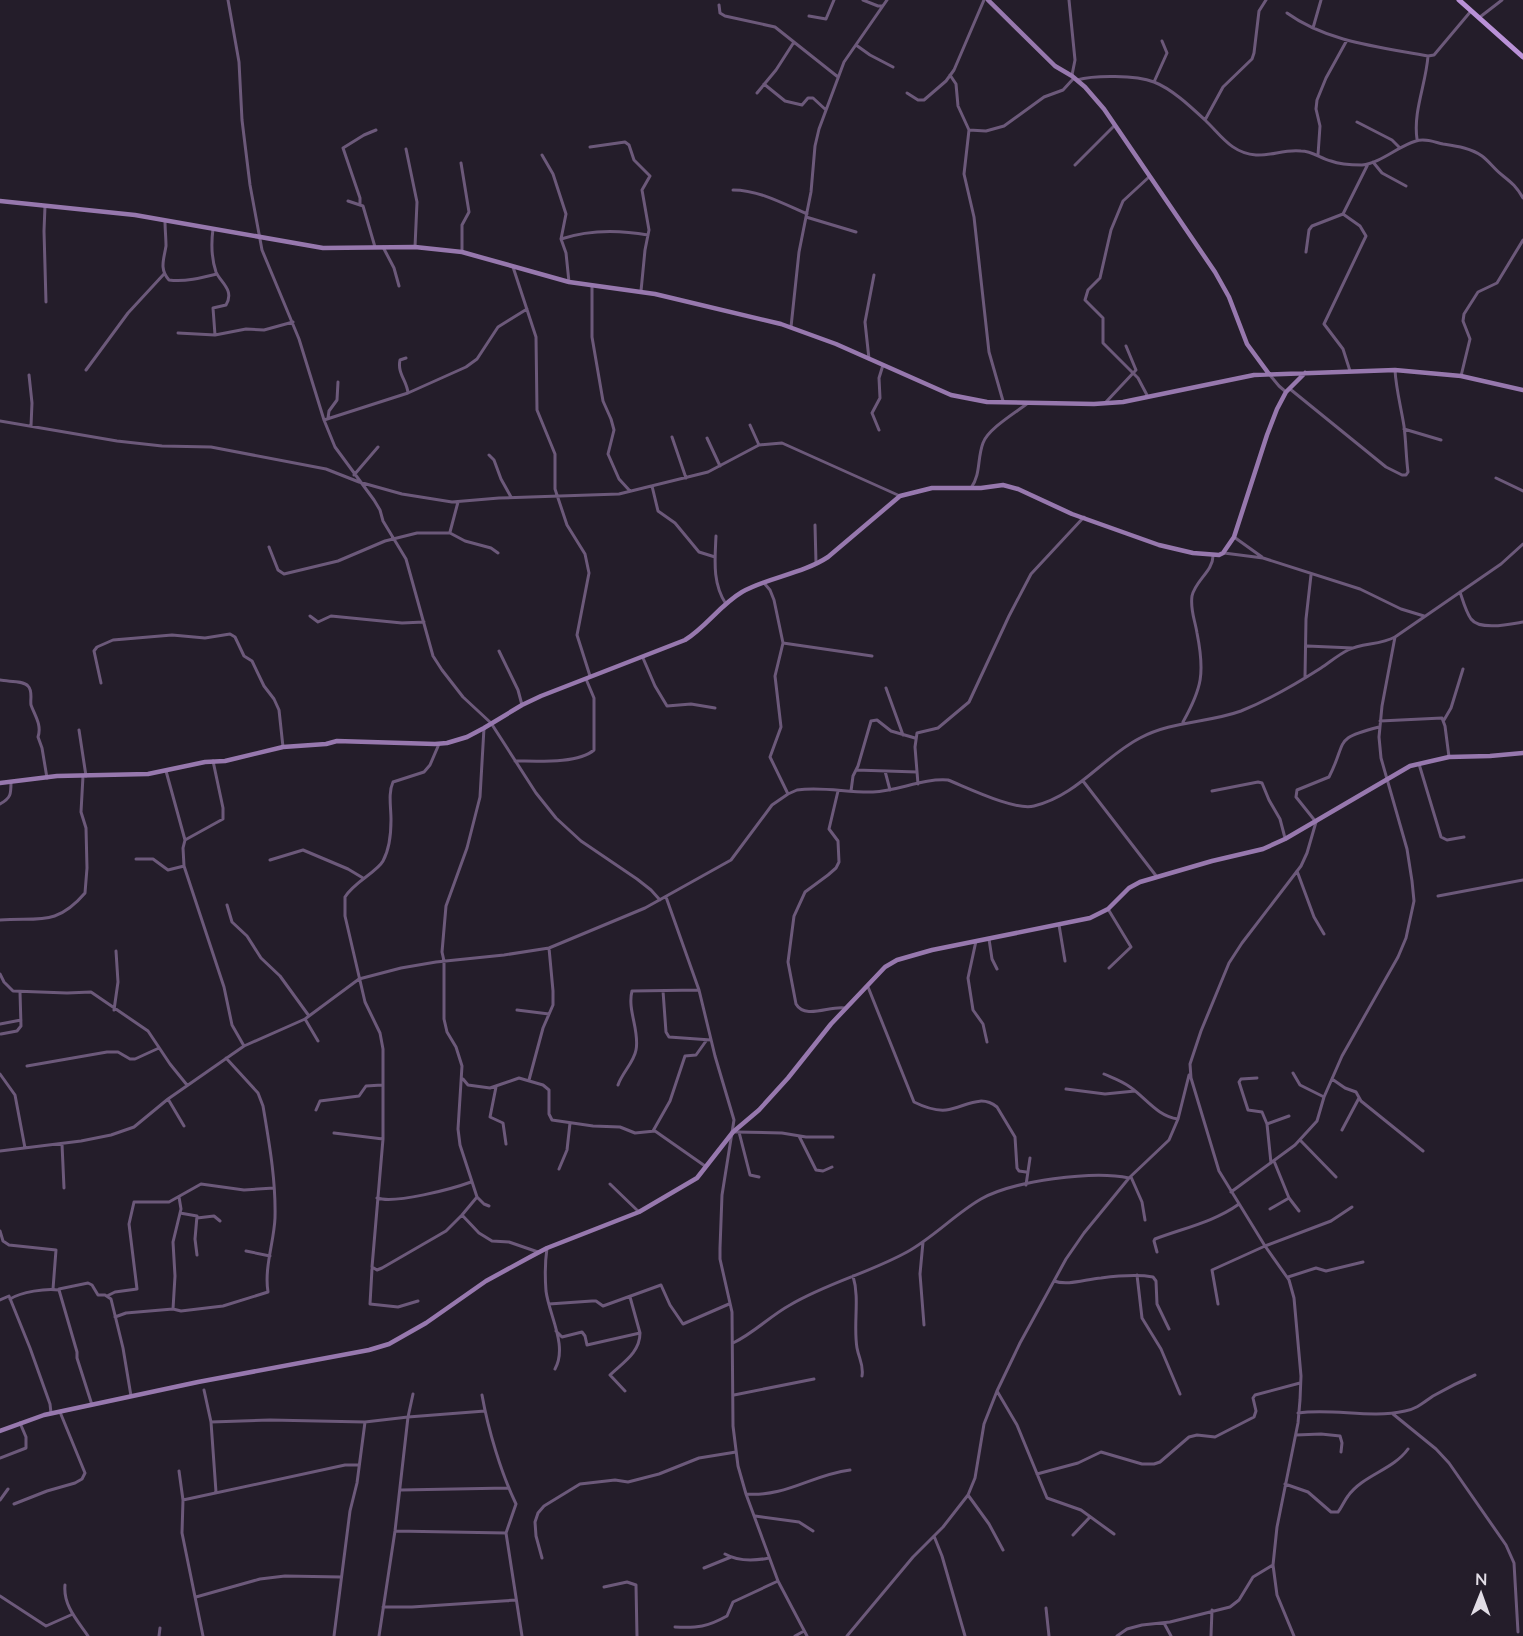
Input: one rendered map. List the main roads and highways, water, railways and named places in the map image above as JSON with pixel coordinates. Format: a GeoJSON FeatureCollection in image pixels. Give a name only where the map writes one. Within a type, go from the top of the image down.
{"type":"FeatureCollection","features":[{"type":"Feature","properties":{"kind":"main road"},"geometry":{"type":"LineString","coordinates":[[1459,0],[1523,57]]}}]}
